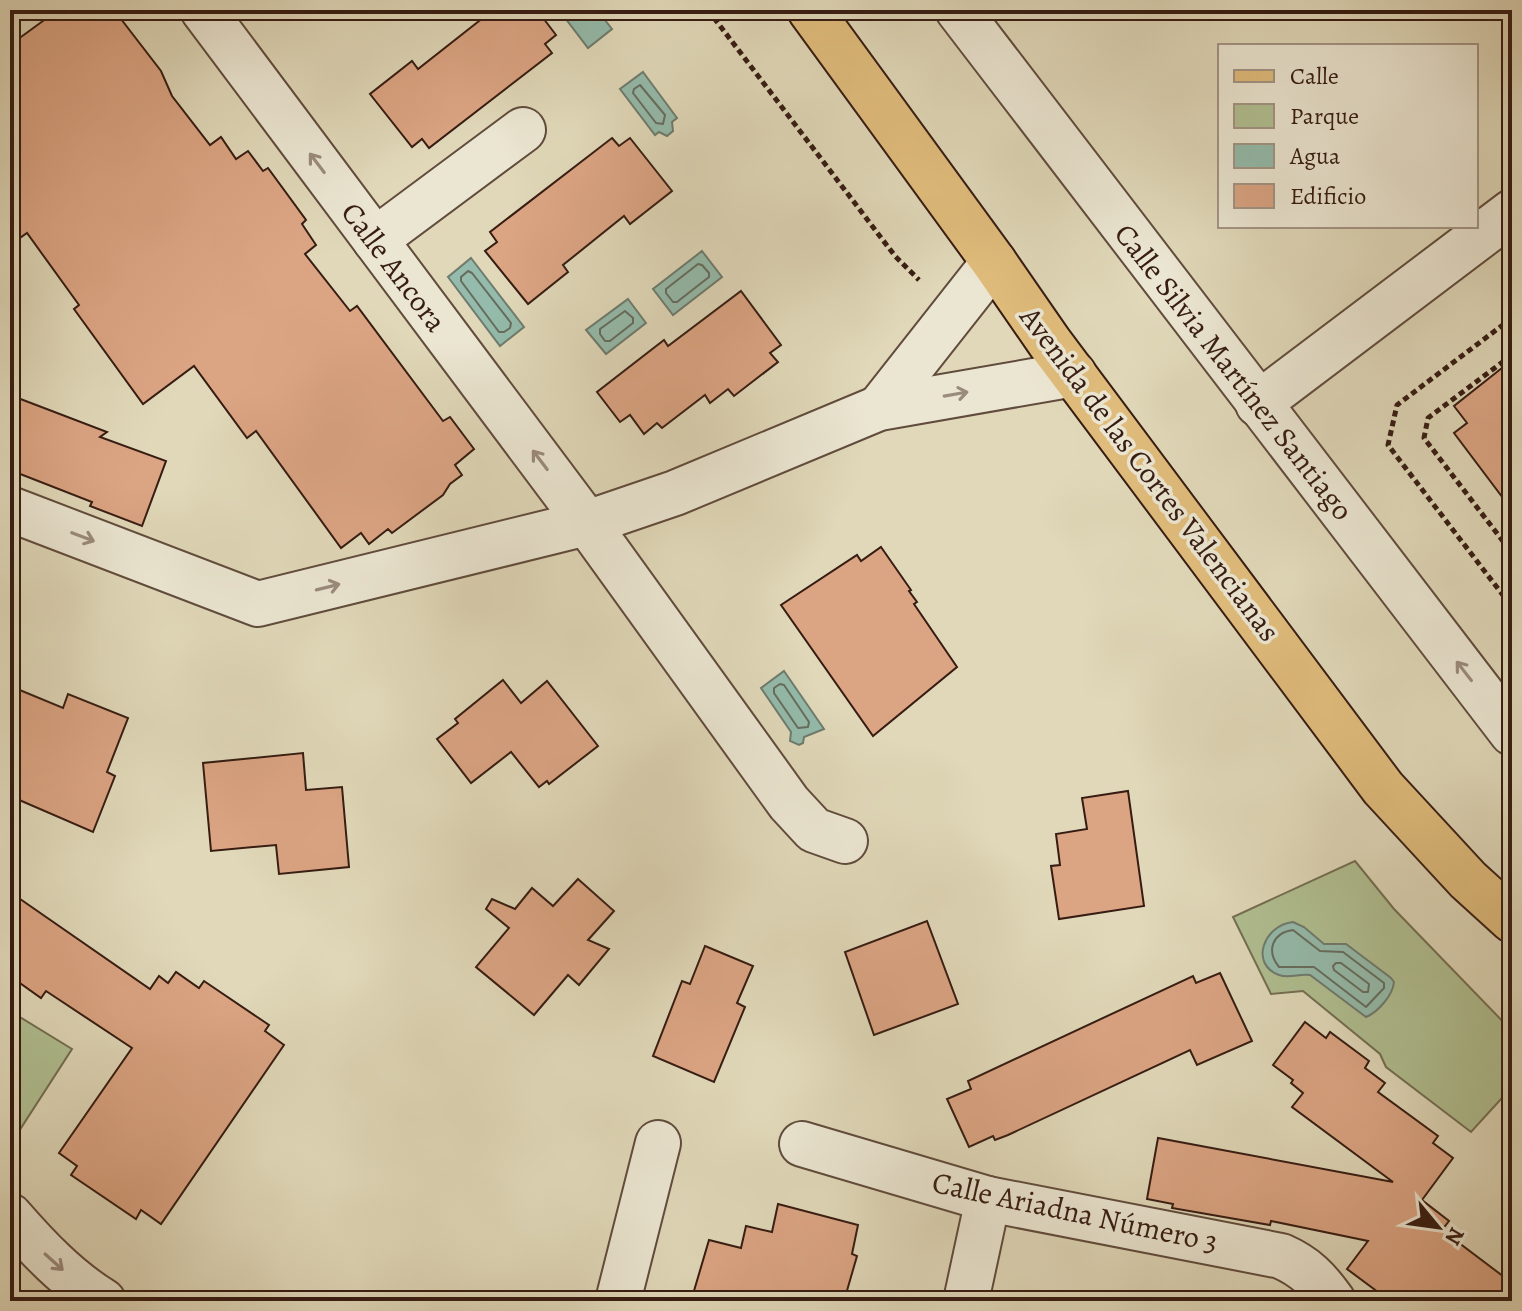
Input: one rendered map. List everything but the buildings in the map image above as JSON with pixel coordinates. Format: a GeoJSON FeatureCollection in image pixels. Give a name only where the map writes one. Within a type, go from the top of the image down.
{"type":"FeatureCollection","features":[{"type":"Feature","properties":{"kind":"main road","name":"Avenida de las Cortes Valencianas"},"geometry":{"type":"LineString","coordinates":[[810,10],[1074,374],[1383,788],[1468,880],[1512,920]]}},
{"type":"Feature","properties":{"kind":"street","name":"Calle Ancora"},"geometry":{"type":"LineString","coordinates":[[203,10],[587,523],[789,803],[814,830],[845,841]]}},
{"type":"Feature","properties":{"kind":"street","name":"Calle Silvia Martínez Santiago"},"geometry":{"type":"LineString","coordinates":[[958,10],[1512,733]]}},
{"type":"Feature","properties":{"kind":"street"},"geometry":{"type":"LineString","coordinates":[[375,240],[523,130]]}},
{"type":"Feature","properties":{"kind":"street"},"geometry":{"type":"LineString","coordinates":[[1258,404],[1512,212]]}},
{"type":"Feature","properties":{"kind":"street"},"geometry":{"type":"LineString","coordinates":[[879,408],[994,262]]}},
{"type":"Feature","properties":{"kind":"street"},"geometry":{"type":"LineString","coordinates":[[10,509],[258,604],[587,523],[675,493],[879,408],[1074,374]]}},
{"type":"Feature","properties":{"kind":"street"},"geometry":{"type":"LineString","coordinates":[[618,1301],[658,1143]]}},
{"type":"Feature","properties":{"kind":"street","name":"Calle Ariadna Número 3"},"geometry":{"type":"LineString","coordinates":[[802,1144],[988,1199],[1281,1256],[1315,1276],[1333,1301]]}},
{"type":"Feature","properties":{"kind":"street"},"geometry":{"type":"LineString","coordinates":[[966,1301],[988,1199]]}},
{"type":"Feature","properties":{"kind":"street"},"geometry":{"type":"LineString","coordinates":[[10,1216],[38,1248],[80,1286],[103,1301]]}},
{"type":"Feature","properties":{"kind":"path"},"geometry":{"type":"LineString","coordinates":[[708,10],[895,256],[925,285]]}},
{"type":"Feature","properties":{"kind":"path"},"geometry":{"type":"LineString","coordinates":[[1512,318],[1397,405],[1388,445],[1512,607]]}},
{"type":"Feature","properties":{"kind":"path"},"geometry":{"type":"LineString","coordinates":[[1512,355],[1428,418],[1424,438],[1512,553]]}},
{"type":"Feature","properties":{"kind":"green space"},"geometry":{"type":"Polygon","coordinates":[[[1355,861],[1394,909],[1512,1031],[1512,1087],[1471,1132],[1386,1067],[1380,1054],[1303,991],[1271,994],[1233,917],[1355,861]]]}},
{"type":"Feature","properties":{"kind":"green space"},"geometry":{"type":"Polygon","coordinates":[[[10,1011],[72,1049],[10,1145],[10,1011]]]}},
{"type":"Feature","properties":{"kind":"water"},"geometry":{"type":"Polygon","coordinates":[[[559,10],[597,10],[612,29],[588,48],[559,10]]]}},
{"type":"Feature","properties":{"kind":"water"},"geometry":{"type":"Polygon","coordinates":[[[643,72],[677,118],[672,122],[673,131],[667,136],[659,132],[655,135],[620,89],[643,72]]]}},
{"type":"Feature","properties":{"kind":"water"},"geometry":{"type":"Polygon","coordinates":[[[702,251],[722,277],[673,315],[653,289],[702,251]]]}},
{"type":"Feature","properties":{"kind":"water"},"geometry":{"type":"Polygon","coordinates":[[[471,258],[524,327],[500,346],[448,277],[471,258]]]}},
{"type":"Feature","properties":{"kind":"water"},"geometry":{"type":"Polygon","coordinates":[[[628,299],[646,323],[606,354],[586,330],[628,299]]]}},
{"type":"Feature","properties":{"kind":"water"},"geometry":{"type":"Polygon","coordinates":[[[784,671],[824,729],[804,737],[799,745],[790,741],[791,732],[761,688],[784,671]]]}},
{"type":"Feature","properties":{"kind":"water"},"geometry":{"type":"Polygon","coordinates":[[[1293,922],[1324,944],[1346,944],[1391,978],[1393,987],[1380,1007],[1366,1017],[1310,975],[1283,976],[1270,970],[1263,954],[1268,937],[1274,930],[1293,922]]]}}]}
